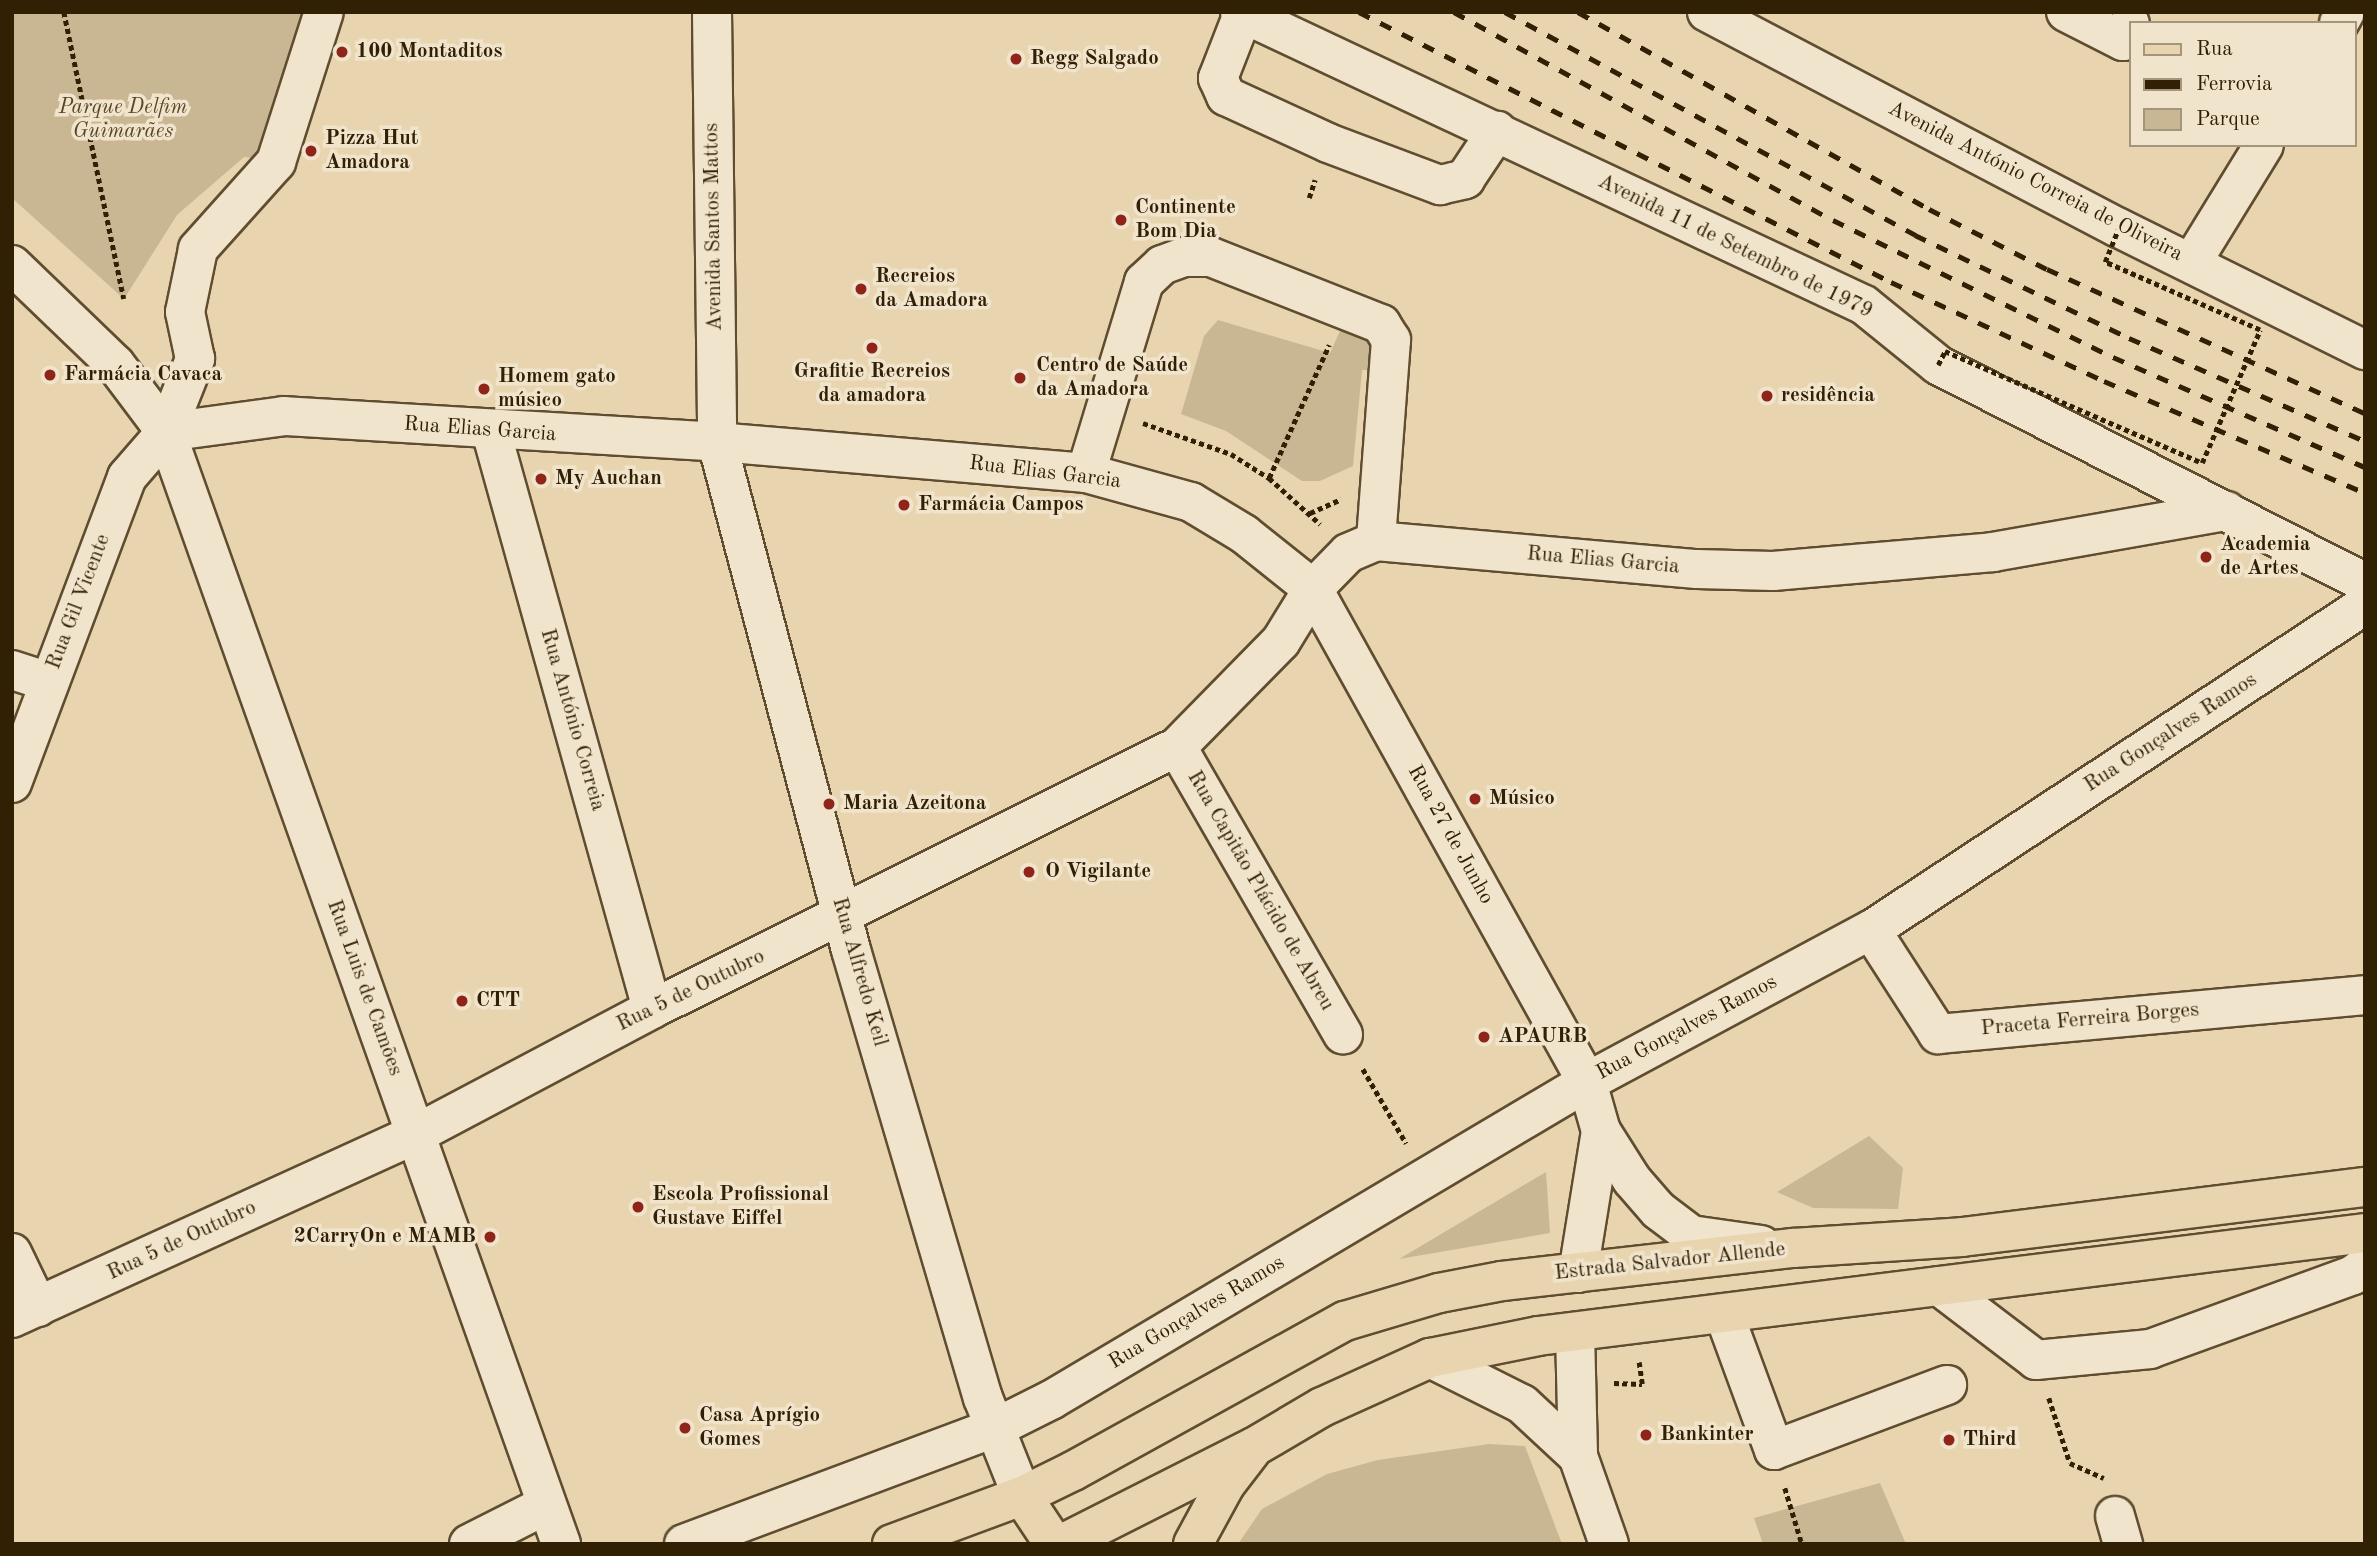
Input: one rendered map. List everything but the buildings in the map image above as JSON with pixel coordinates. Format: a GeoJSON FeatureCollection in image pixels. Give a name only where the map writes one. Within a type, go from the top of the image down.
{"type":"FeatureCollection","features":[{"type":"Feature","properties":{"kind":"main road","name":"Estrada Salvador Allende"},"geometry":{"type":"LineString","coordinates":[[1022,1496],[1124,1445],[1258,1365],[1345,1321],[1439,1293],[1578,1273],[1793,1248],[1962,1237],[2365,1187]]}},
{"type":"Feature","properties":{"kind":"main road"},"geometry":{"type":"LineString","coordinates":[[1062,1544],[1254,1447],[1322,1407],[1430,1358],[1575,1332],[2365,1233]]}},
{"type":"Feature","properties":{"kind":"main road"},"geometry":{"type":"LineString","coordinates":[[1575,1332],[1578,1273]]}},
{"type":"Feature","properties":{"kind":"main road"},"geometry":{"type":"LineString","coordinates":[[1193,1544],[1225,1485],[1254,1447]]}},
{"type":"Feature","properties":{"kind":"main road"},"geometry":{"type":"LineString","coordinates":[[892,1544],[1022,1496]]}},
{"type":"Feature","properties":{"kind":"main road"},"geometry":{"type":"LineString","coordinates":[[1022,1496],[1023,1544]]}},
{"type":"Feature","properties":{"kind":"main road"},"geometry":{"type":"LineString","coordinates":[[1022,1496],[1054,1544]]}},
{"type":"Feature","properties":{"kind":"street"},"geometry":{"type":"LineString","coordinates":[[166,432],[195,359],[185,312],[198,248],[260,183],[276,162],[324,12]]}},
{"type":"Feature","properties":{"kind":"street","name":"Avenida Santos Mattos"},"geometry":{"type":"LineString","coordinates":[[712,12],[717,442]]}},
{"type":"Feature","properties":{"kind":"street","name":"Avenida António Correia de Oliveira"},"geometry":{"type":"LineString","coordinates":[[1707,12],[2119,228],[2365,350]]}},
{"type":"Feature","properties":{"kind":"street"},"geometry":{"type":"LineString","coordinates":[[2066,12],[2128,25]]}},
{"type":"Feature","properties":{"kind":"street"},"geometry":{"type":"LineString","coordinates":[[1242,13],[1218,78],[1226,96],[1260,112],[1440,185],[1465,179],[1497,131]]}},
{"type":"Feature","properties":{"kind":"street","name":"Avenida 11 de Setembro de 1979"},"geometry":{"type":"LineString","coordinates":[[1242,13],[1864,305],[1938,365],[2365,583]]}},
{"type":"Feature","properties":{"kind":"street"},"geometry":{"type":"LineString","coordinates":[[2192,262],[2263,147]]}},
{"type":"Feature","properties":{"kind":"street"},"geometry":{"type":"LineString","coordinates":[[1086,474],[1144,282],[1162,265],[1184,257],[1211,257],[1381,324],[1391,340],[1362,547],[1313,589]]}},
{"type":"Feature","properties":{"kind":"street"},"geometry":{"type":"LineString","coordinates":[[12,265],[115,364],[166,432]]}},
{"type":"Feature","properties":{"kind":"street","name":"Rua Elias Garcia"},"geometry":{"type":"LineString","coordinates":[[166,432],[284,416],[491,431],[717,442],[1086,474],[1191,502],[1244,534],[1313,589]]}},
{"type":"Feature","properties":{"kind":"street","name":"Rua António Correia"},"geometry":{"type":"LineString","coordinates":[[491,431],[652,1009]]}},
{"type":"Feature","properties":{"kind":"street","name":"Rua Gil Vicente"},"geometry":{"type":"LineString","coordinates":[[12,783],[127,477],[166,432]]}},
{"type":"Feature","properties":{"kind":"street","name":"Rua Luis de Camões"},"geometry":{"type":"LineString","coordinates":[[166,432],[561,1544]]}},
{"type":"Feature","properties":{"kind":"street","name":"Rua Alfredo Keil"},"geometry":{"type":"LineString","coordinates":[[717,442],[842,917],[995,1429],[1022,1496]]}},
{"type":"Feature","properties":{"kind":"street","name":"Rua Elias Garcia"},"geometry":{"type":"LineString","coordinates":[[1362,547],[1696,569],[1773,570],[1993,552],[2226,511]]}},
{"type":"Feature","properties":{"kind":"street","name":"Rua 5 de Outubro"},"geometry":{"type":"LineString","coordinates":[[25,1313],[416,1134],[652,1009],[842,917],[1177,747],[1282,641],[1313,589]]}},
{"type":"Feature","properties":{"kind":"street","name":"Rua 27 de Junho"},"geometry":{"type":"LineString","coordinates":[[1313,589],[1587,1082],[1601,1131]]}},
{"type":"Feature","properties":{"kind":"street","name":"Rua Gonçalves Ramos"},"geometry":{"type":"LineString","coordinates":[[684,1544],[995,1429],[1051,1400],[1587,1082],[1871,930],[2365,605]]}},
{"type":"Feature","properties":{"kind":"street"},"geometry":{"type":"LineString","coordinates":[[12,670],[49,682]]}},
{"type":"Feature","properties":{"kind":"street","name":"Rua Capitão Plácido de Abreu"},"geometry":{"type":"LineString","coordinates":[[1177,747],[1343,1035]]}},
{"type":"Feature","properties":{"kind":"street","name":"Praceta Ferreira Borges"},"geometry":{"type":"LineString","coordinates":[[1871,930],[1938,1034],[2365,995]]}},
{"type":"Feature","properties":{"kind":"street"},"geometry":{"type":"LineString","coordinates":[[1601,1131],[1649,1200],[1691,1235],[1793,1248]]}},
{"type":"Feature","properties":{"kind":"street"},"geometry":{"type":"LineString","coordinates":[[1578,1273],[1601,1131]]}},
{"type":"Feature","properties":{"kind":"street"},"geometry":{"type":"LineString","coordinates":[[12,1253],[25,1313]]}},
{"type":"Feature","properties":{"kind":"street"},"geometry":{"type":"LineString","coordinates":[[1939,1286],[2036,1360],[2151,1349],[2353,1275],[2365,1266]]}},
{"type":"Feature","properties":{"kind":"street"},"geometry":{"type":"LineString","coordinates":[[1724,1314],[1774,1450],[1947,1385]]}},
{"type":"Feature","properties":{"kind":"street"},"geometry":{"type":"LineString","coordinates":[[1575,1332],[1578,1456],[1609,1544]]}},
{"type":"Feature","properties":{"kind":"street"},"geometry":{"type":"LineString","coordinates":[[1430,1358],[1522,1404],[1578,1456]]}},
{"type":"Feature","properties":{"kind":"street"},"geometry":{"type":"LineString","coordinates":[[469,1544],[546,1505]]}},
{"type":"Feature","properties":{"kind":"path"},"geometry":{"type":"LineString","coordinates":[[64,12],[124,299]]}},
{"type":"Feature","properties":{"kind":"path"},"geometry":{"type":"LineString","coordinates":[[1938,365],[1945,351],[2202,463],[2260,330],[2105,262],[2119,228]]}},
{"type":"Feature","properties":{"kind":"path"},"geometry":{"type":"LineString","coordinates":[[1269,478],[1345,310]]}},
{"type":"Feature","properties":{"kind":"path"},"geometry":{"type":"LineString","coordinates":[[1104,413],[1193,437],[1269,478],[1362,547]]}},
{"type":"Feature","properties":{"kind":"path"},"geometry":{"type":"LineString","coordinates":[[1343,1035],[1426,1177]]}},
{"type":"Feature","properties":{"kind":"path"},"geometry":{"type":"LineString","coordinates":[[2036,1360],[2070,1463],[2104,1476]]}},
{"type":"Feature","properties":{"kind":"path"},"geometry":{"type":"LineString","coordinates":[[1774,1450],[1802,1544]]}},
{"type":"Feature","properties":{"kind":"green space","name":"Parque Delfim Guimarães"},"geometry":{"type":"Polygon","coordinates":[[[12,12],[314,12],[267,160],[244,157],[177,215],[124,299],[12,198],[12,12]]]}},
{"type":"Feature","properties":{"kind":"green space"},"geometry":{"type":"Polygon","coordinates":[[[1218,320],[1330,353],[1345,320],[1378,335],[1375,370],[1362,370],[1353,466],[1320,481],[1302,481],[1226,431],[1181,414],[1204,336],[1218,320]]]}},
{"type":"Feature","properties":{"kind":"green space"},"geometry":{"type":"Polygon","coordinates":[[[1869,1136],[1903,1168],[1898,1209],[1813,1208],[1777,1192],[1869,1136]]]}},
{"type":"Feature","properties":{"kind":"green space"},"geometry":{"type":"Polygon","coordinates":[[[1546,1172],[1550,1233],[1399,1259],[1546,1172]]]}},
{"type":"Feature","properties":{"kind":"green space"},"geometry":{"type":"Polygon","coordinates":[[[1489,1444],[1525,1446],[1562,1544],[1238,1544],[1262,1509],[1327,1474],[1378,1460],[1489,1444]]]}},
{"type":"Feature","properties":{"kind":"green space"},"geometry":{"type":"Polygon","coordinates":[[[1880,1483],[1906,1544],[1763,1544],[1754,1518],[1880,1483]]]}},
{"type":"Feature","properties":{"kind":"railway"},"geometry":{"type":"LineString","coordinates":[[1359,12],[1891,282],[2104,381],[2365,493]]}},
{"type":"Feature","properties":{"kind":"railway"},"geometry":{"type":"LineString","coordinates":[[1454,12],[1833,220],[2113,357],[2365,467]]}},
{"type":"Feature","properties":{"kind":"railway"},"geometry":{"type":"LineString","coordinates":[[1505,12],[1915,235],[2129,338],[2365,441]]}},
{"type":"Feature","properties":{"kind":"railway"},"geometry":{"type":"LineString","coordinates":[[1578,12],[1929,209],[2047,269],[2365,413]]}},
{"type":"Feature","properties":{"kind":"place","name":"100 Montaditos"},"geometry":{"type":"Point","coordinates":[342,52]}},
{"type":"Feature","properties":{"kind":"place","name":"Regg Salgado"},"geometry":{"type":"Point","coordinates":[1016,59]}},
{"type":"Feature","properties":{"kind":"place","name":"Pizza Hut Amadora"},"geometry":{"type":"Point","coordinates":[311,151]}},
{"type":"Feature","properties":{"kind":"place","name":"Continente Bom Dia"},"geometry":{"type":"Point","coordinates":[1121,220]}},
{"type":"Feature","properties":{"kind":"place","name":"Recreios da Amadora"},"geometry":{"type":"Point","coordinates":[861,289]}},
{"type":"Feature","properties":{"kind":"place","name":"Grafitie Recreios da amadora"},"geometry":{"type":"Point","coordinates":[872,348]}},
{"type":"Feature","properties":{"kind":"place","name":"Farmácia Cavaca"},"geometry":{"type":"Point","coordinates":[50,375]}},
{"type":"Feature","properties":{"kind":"place","name":"Centro de Saúde da Amadora"},"geometry":{"type":"Point","coordinates":[1020,378]}},
{"type":"Feature","properties":{"kind":"place","name":"Homem gato músico"},"geometry":{"type":"Point","coordinates":[484,389]}},
{"type":"Feature","properties":{"kind":"place","name":"residência"},"geometry":{"type":"Point","coordinates":[1767,396]}},
{"type":"Feature","properties":{"kind":"place","name":"My Auchan"},"geometry":{"type":"Point","coordinates":[541,479]}},
{"type":"Feature","properties":{"kind":"place","name":"Farmácia Campos"},"geometry":{"type":"Point","coordinates":[904,505]}},
{"type":"Feature","properties":{"kind":"place","name":"Academia de Artes"},"geometry":{"type":"Point","coordinates":[2206,557]}},
{"type":"Feature","properties":{"kind":"place","name":"Músico"},"geometry":{"type":"Point","coordinates":[1475,799]}},
{"type":"Feature","properties":{"kind":"place","name":"Maria Azeitona"},"geometry":{"type":"Point","coordinates":[829,804]}},
{"type":"Feature","properties":{"kind":"place","name":"O Vigilante"},"geometry":{"type":"Point","coordinates":[1029,872]}},
{"type":"Feature","properties":{"kind":"place","name":"CTT"},"geometry":{"type":"Point","coordinates":[462,1001]}},
{"type":"Feature","properties":{"kind":"place","name":"APAURB"},"geometry":{"type":"Point","coordinates":[1484,1037]}},
{"type":"Feature","properties":{"kind":"place","name":"Escola Profissional Gustave Eiffel"},"geometry":{"type":"Point","coordinates":[638,1207]}},
{"type":"Feature","properties":{"kind":"place","name":"2CarryOn e MAMB"},"geometry":{"type":"Point","coordinates":[490,1237]}},
{"type":"Feature","properties":{"kind":"place","name":"Casa Aprígio Gomes"},"geometry":{"type":"Point","coordinates":[685,1428]}},
{"type":"Feature","properties":{"kind":"place","name":"Bankinter"},"geometry":{"type":"Point","coordinates":[1646,1435]}},
{"type":"Feature","properties":{"kind":"place","name":"Third"},"geometry":{"type":"Point","coordinates":[1949,1440]}}]}
